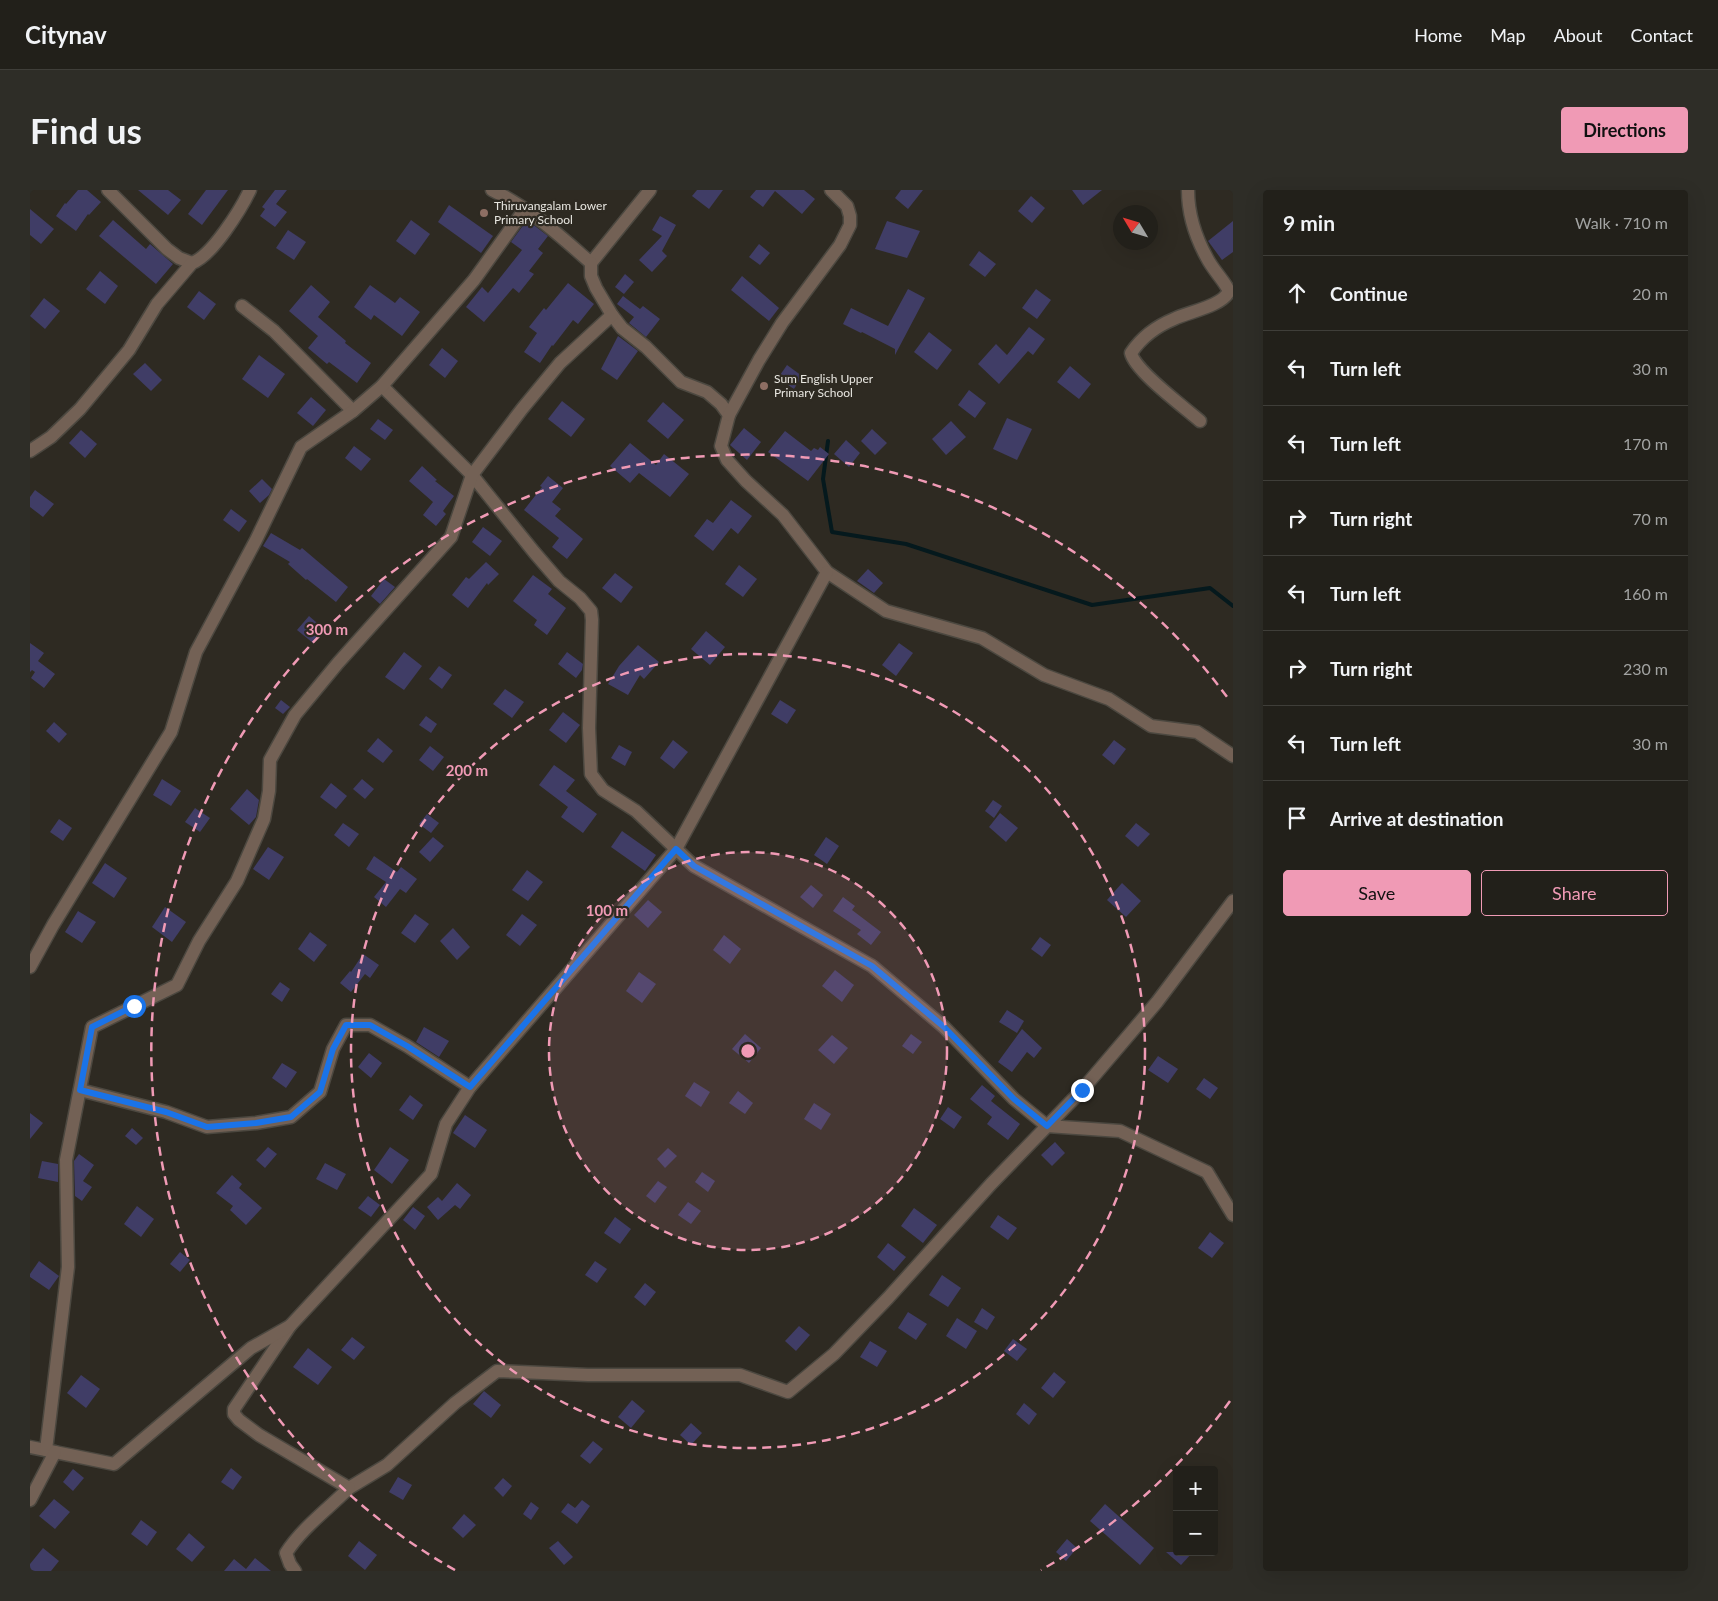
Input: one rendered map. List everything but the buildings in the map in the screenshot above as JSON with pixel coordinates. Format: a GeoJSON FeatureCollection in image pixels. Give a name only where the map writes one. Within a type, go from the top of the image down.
{"type":"FeatureCollection","features":[{"type":"Feature","properties":{"kind":"street"},"geometry":{"type":"LineString","coordinates":[[108,190],[166,250],[192,263]]}},
{"type":"Feature","properties":{"kind":"street"},"geometry":{"type":"LineString","coordinates":[[30,451],[51,437],[80,409],[129,350],[157,304],[192,263],[198,261],[219,239],[250,190]]}},
{"type":"Feature","properties":{"kind":"street"},"geometry":{"type":"LineString","coordinates":[[492,190],[525,209],[549,226],[591,263]]}},
{"type":"Feature","properties":{"kind":"street"},"geometry":{"type":"LineString","coordinates":[[650,190],[591,263],[591,276],[612,315],[622,328],[646,347],[681,382],[708,392],[721,404],[729,415]]}},
{"type":"Feature","properties":{"kind":"street"},"geometry":{"type":"LineString","coordinates":[[831,190],[847,206],[850,225],[840,245],[782,323],[729,415],[722,446],[727,460],[783,515],[827,572],[886,611],[982,638],[1044,675],[1109,699],[1151,726],[1197,732],[1233,756]]}},
{"type":"Feature","properties":{"kind":"street"},"geometry":{"type":"LineString","coordinates":[[1188,190],[1196,232],[1207,259],[1229,291],[1227,296],[1199,310],[1174,319],[1152,332],[1137,344],[1131,353],[1132,359],[1144,373],[1200,421]]}},
{"type":"Feature","properties":{"kind":"street"},"geometry":{"type":"LineString","coordinates":[[30,967],[171,732],[196,652],[256,540],[301,447],[353,411],[382,386],[474,280],[525,209]]}},
{"type":"Feature","properties":{"kind":"street"},"geometry":{"type":"LineString","coordinates":[[242,306],[274,331],[353,411]]}},
{"type":"Feature","properties":{"kind":"street"},"geometry":{"type":"LineString","coordinates":[[30,1500],[50,1451],[68,1267],[66,1160],[92,1027],[177,985],[199,941],[237,881],[264,819],[269,790],[270,760],[295,715],[338,663],[451,537],[472,475],[522,408],[560,363],[612,315]]}},
{"type":"Feature","properties":{"kind":"street"},"geometry":{"type":"LineString","coordinates":[[382,386],[472,475],[534,552],[560,581],[591,610],[589,728],[591,774],[603,790],[636,811],[694,866],[872,966],[944,1027],[1014,1099],[1047,1126],[1120,1131],[1207,1172],[1228,1198],[1233,1215]]}},
{"type":"Feature","properties":{"kind":"street"},"geometry":{"type":"LineString","coordinates":[[350,1488],[259,1435],[239,1420],[234,1414],[234,1409],[290,1326],[431,1174],[446,1124],[470,1087],[676,849],[827,572]]}},
{"type":"Feature","properties":{"kind":"street"},"geometry":{"type":"LineString","coordinates":[[295,1571],[286,1553],[310,1525],[350,1488],[387,1465],[455,1403],[497,1372],[588,1376],[740,1375],[788,1392],[834,1354],[888,1298],[991,1184],[1082,1090],[1157,1002],[1233,901]]}},
{"type":"Feature","properties":{"kind":"street"},"geometry":{"type":"LineString","coordinates":[[80,1090],[166,1112],[207,1127],[256,1123],[291,1117],[320,1092],[333,1049],[346,1025],[370,1025],[407,1046],[470,1087]]}},
{"type":"Feature","properties":{"kind":"street"},"geometry":{"type":"LineString","coordinates":[[30,1447],[114,1464],[251,1348],[290,1326]]}},
{"type":"Feature","properties":{"kind":"waterway"},"geometry":{"type":"LineString","coordinates":[[828,441],[823,479],[832,532],[906,544],[1092,605],[1210,588],[1233,606]]}},
{"type":"Feature","properties":{"kind":"place","name":"Thiruvangalam Lower Primary School"},"geometry":{"type":"Point","coordinates":[484,213]}},
{"type":"Feature","properties":{"kind":"place","name":"Sum English Upper Primary School"},"geometry":{"type":"Point","coordinates":[764,386]}},
{"type":"Feature","properties":{"kind":"route"},"geometry":{"type":"LineString","coordinates":[[134,1006],[92,1027],[80,1090],[166,1112],[207,1127],[256,1123],[291,1117],[320,1092],[333,1049],[346,1025],[370,1025],[407,1046],[470,1087],[676,849],[694,866],[872,966],[944,1027],[1014,1099],[1047,1126],[1082,1090]]}}]}
